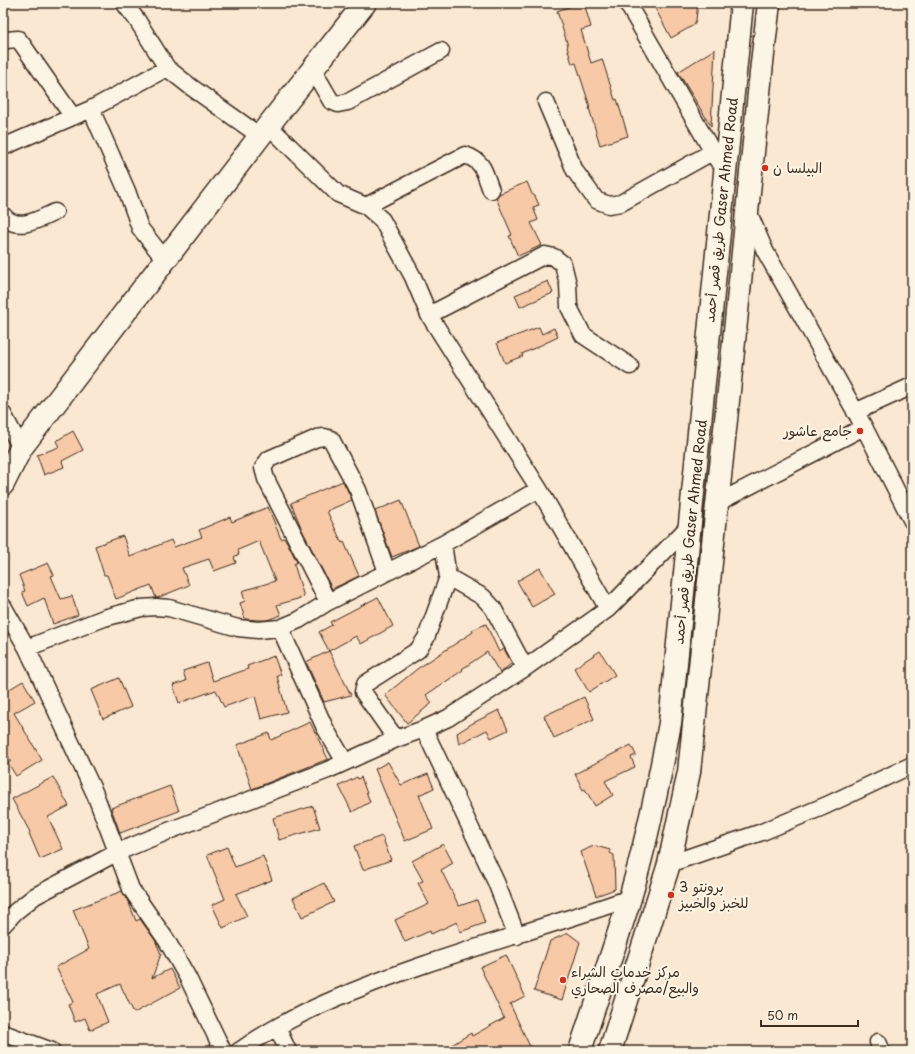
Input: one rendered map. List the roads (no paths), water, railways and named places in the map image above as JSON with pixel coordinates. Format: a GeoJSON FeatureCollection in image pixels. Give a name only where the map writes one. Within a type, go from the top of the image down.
{"type":"FeatureCollection","features":[{"type":"Feature","properties":{"kind":"main road"},"geometry":{"type":"LineString","coordinates":[[3,484],[21,448],[365,3]]}},
{"type":"Feature","properties":{"kind":"main road","name":"طريق قصر أحمد Gaser Ahmed Road"},"geometry":{"type":"LineString","coordinates":[[580,1051],[630,898],[653,811],[670,723],[742,3]]}},
{"type":"Feature","properties":{"kind":"main road","name":"طريق قصر أحمد Gaser Ahmed Road"},"geometry":{"type":"LineString","coordinates":[[610,1051],[669,864],[689,772],[769,3]]}},
{"type":"Feature","properties":{"kind":"street"},"geometry":{"type":"LineString","coordinates":[[124,3],[137,20],[167,68],[191,87],[265,131],[338,194],[366,206],[382,220],[413,277],[429,315],[539,489],[608,609]]}},
{"type":"Feature","properties":{"kind":"street"},"geometry":{"type":"LineString","coordinates":[[627,3],[725,175]]}},
{"type":"Feature","properties":{"kind":"street"},"geometry":{"type":"LineString","coordinates":[[3,42],[6,40],[18,39],[73,117]]}},
{"type":"Feature","properties":{"kind":"street"},"geometry":{"type":"LineString","coordinates":[[313,70],[331,101],[338,104],[348,102],[441,51]]}},
{"type":"Feature","properties":{"kind":"street"},"geometry":{"type":"LineString","coordinates":[[3,147],[91,109],[167,68]]}},
{"type":"Feature","properties":{"kind":"street"},"geometry":{"type":"LineString","coordinates":[[546,102],[575,171],[596,200],[609,205],[621,203],[712,152]]}},
{"type":"Feature","properties":{"kind":"street"},"geometry":{"type":"LineString","coordinates":[[91,109],[127,192],[140,228],[165,260]]}},
{"type":"Feature","properties":{"kind":"street"},"geometry":{"type":"LineString","coordinates":[[366,206],[465,155],[473,158],[482,165],[490,190]]}},
{"type":"Feature","properties":{"kind":"street"},"geometry":{"type":"LineString","coordinates":[[748,210],[765,251],[864,428],[912,521]]}},
{"type":"Feature","properties":{"kind":"street"},"geometry":{"type":"LineString","coordinates":[[3,215],[15,223],[27,224],[55,212]]}},
{"type":"Feature","properties":{"kind":"street"},"geometry":{"type":"LineString","coordinates":[[429,315],[545,255],[554,257],[563,264],[568,284],[569,307],[583,335],[630,366]]}},
{"type":"Feature","properties":{"kind":"street"},"geometry":{"type":"LineString","coordinates":[[855,412],[912,386]]}},
{"type":"Feature","properties":{"kind":"street"},"geometry":{"type":"LineString","coordinates":[[3,414],[21,448]]}},
{"type":"Feature","properties":{"kind":"street"},"geometry":{"type":"LineString","coordinates":[[717,503],[864,428]]}},
{"type":"Feature","properties":{"kind":"street"},"geometry":{"type":"LineString","coordinates":[[328,602],[266,479],[264,468],[269,459],[318,438],[324,437],[331,439],[358,490],[387,572]]}},
{"type":"Feature","properties":{"kind":"street"},"geometry":{"type":"LineString","coordinates":[[27,648],[104,618],[141,608],[169,608],[238,628],[258,630],[280,628],[299,620],[328,602],[443,544],[539,489]]}},
{"type":"Feature","properties":{"kind":"street"},"geometry":{"type":"LineString","coordinates":[[3,926],[15,912],[35,896],[118,852],[171,830],[328,770],[396,739],[424,729],[448,718],[525,668],[608,609],[690,525]]}},
{"type":"Feature","properties":{"kind":"street"},"geometry":{"type":"LineString","coordinates":[[396,739],[363,692],[365,684],[418,650],[426,638],[448,577],[443,544]]}},
{"type":"Feature","properties":{"kind":"street"},"geometry":{"type":"LineString","coordinates":[[448,577],[483,597],[493,608],[525,668]]}},
{"type":"Feature","properties":{"kind":"street"},"geometry":{"type":"LineString","coordinates":[[3,606],[27,648],[95,794],[131,889],[167,941],[188,978],[223,1051]]}},
{"type":"Feature","properties":{"kind":"street"},"geometry":{"type":"LineString","coordinates":[[280,628],[325,728],[345,762]]}},
{"type":"Feature","properties":{"kind":"street"},"geometry":{"type":"LineString","coordinates":[[424,729],[496,882],[517,936]]}},
{"type":"Feature","properties":{"kind":"street"},"geometry":{"type":"LineString","coordinates":[[669,864],[762,832],[827,805],[912,765]]}},
{"type":"Feature","properties":{"kind":"street"},"geometry":{"type":"LineString","coordinates":[[239,1051],[276,1027],[330,1000],[367,985],[457,953],[517,936],[630,898]]}},
{"type":"Feature","properties":{"kind":"street"},"geometry":{"type":"LineString","coordinates":[[276,1027],[288,1051]]}},
{"type":"Feature","properties":{"kind":"street"},"geometry":{"type":"LineString","coordinates":[[3,1033],[52,1051]]}},
{"type":"Feature","properties":{"kind":"place","name":"البيلسا ن"},"geometry":{"type":"Point","coordinates":[765,168]}},
{"type":"Feature","properties":{"kind":"place","name":"جامع عاشور"},"geometry":{"type":"Point","coordinates":[860,431]}},
{"type":"Feature","properties":{"kind":"place","name":"برونتو 3 للخبز والخبيز"},"geometry":{"type":"Point","coordinates":[671,895]}},
{"type":"Feature","properties":{"kind":"place","name":"مركز خدمات الشراء والبيع/مصرف الصحاري"},"geometry":{"type":"Point","coordinates":[563,980]}}]}
